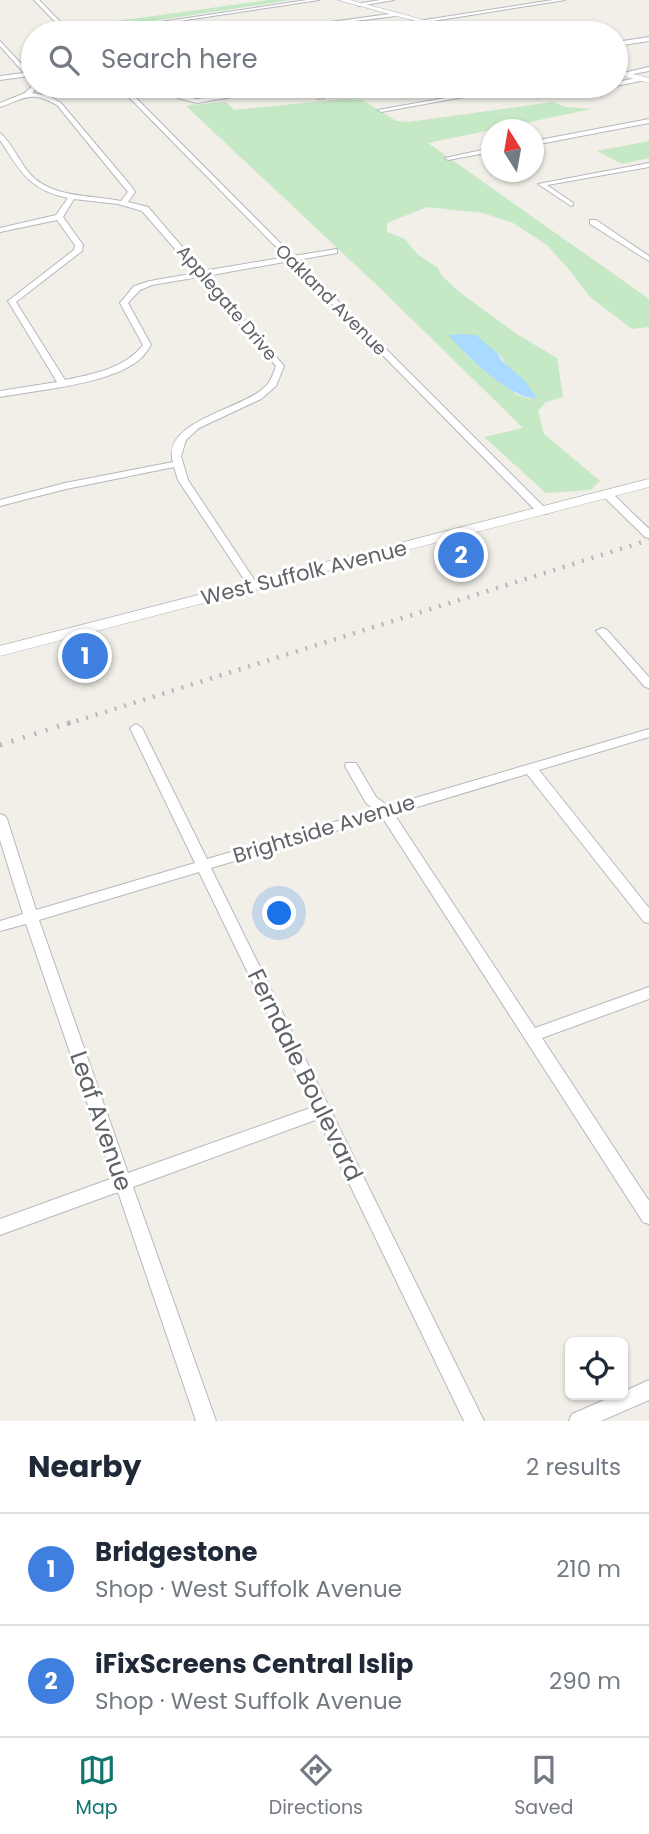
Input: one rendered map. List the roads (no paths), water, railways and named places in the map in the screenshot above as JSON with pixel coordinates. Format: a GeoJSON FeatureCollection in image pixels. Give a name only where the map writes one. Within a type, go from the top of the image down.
{"type":"FeatureCollection","features":[{"type":"Feature","properties":{"kind":"main road"},"geometry":{"type":"LineString","coordinates":[[342,0],[421,21]]}},
{"type":"Feature","properties":{"kind":"main road"},"geometry":{"type":"LineString","coordinates":[[628,75],[646,80]]}},
{"type":"Feature","properties":{"kind":"main road","name":"West Suffolk Avenue"},"geometry":{"type":"LineString","coordinates":[[0,651],[649,483]]}},
{"type":"Feature","properties":{"kind":"street"},"geometry":{"type":"LineString","coordinates":[[36,0],[57,21]]}},
{"type":"Feature","properties":{"kind":"street"},"geometry":{"type":"LineString","coordinates":[[173,21],[317,0]]}},
{"type":"Feature","properties":{"kind":"street"},"geometry":{"type":"LineString","coordinates":[[359,4],[392,0]]}},
{"type":"Feature","properties":{"kind":"street"},"geometry":{"type":"LineString","coordinates":[[421,21],[563,0]]}},
{"type":"Feature","properties":{"kind":"street"},"geometry":{"type":"LineString","coordinates":[[342,21],[395,14]]}},
{"type":"Feature","properties":{"kind":"street"},"geometry":{"type":"LineString","coordinates":[[628,42],[649,39]]}},
{"type":"Feature","properties":{"kind":"street"},"geometry":{"type":"LineString","coordinates":[[1,47],[21,64]]}},
{"type":"Feature","properties":{"kind":"street"},"geometry":{"type":"LineString","coordinates":[[628,72],[649,69]]}},
{"type":"Feature","properties":{"kind":"street"},"geometry":{"type":"LineString","coordinates":[[0,78],[21,75]]}},
{"type":"Feature","properties":{"kind":"street"},"geometry":{"type":"LineString","coordinates":[[628,82],[646,80]]}},
{"type":"Feature","properties":{"kind":"street"},"geometry":{"type":"LineString","coordinates":[[0,105],[21,96]]}},
{"type":"Feature","properties":{"kind":"street"},"geometry":{"type":"LineString","coordinates":[[49,98],[59,104],[128,186],[132,192],[124,202]]}},
{"type":"Feature","properties":{"kind":"street","name":"Oakland Avenue"},"geometry":{"type":"LineString","coordinates":[[133,98],[543,512]]}},
{"type":"Feature","properties":{"kind":"street"},"geometry":{"type":"LineString","coordinates":[[184,98],[188,101],[209,98]]}},
{"type":"Feature","properties":{"kind":"street"},"geometry":{"type":"LineString","coordinates":[[382,110],[451,98]]}},
{"type":"Feature","properties":{"kind":"street"},"geometry":{"type":"LineString","coordinates":[[544,141],[649,121]]}},
{"type":"Feature","properties":{"kind":"street","name":"Applegate Drive"},"geometry":{"type":"LineString","coordinates":[[0,135],[33,181],[43,188],[124,202],[145,209],[280,366],[279,377],[269,389],[253,400],[198,424],[183,437],[175,449],[175,464]]}},
{"type":"Feature","properties":{"kind":"street"},"geometry":{"type":"LineString","coordinates":[[448,158],[481,152]]}},
{"type":"Feature","properties":{"kind":"street"},"geometry":{"type":"LineString","coordinates":[[571,204],[541,184],[649,165]]}},
{"type":"Feature","properties":{"kind":"street"},"geometry":{"type":"LineString","coordinates":[[631,167],[649,176]]}},
{"type":"Feature","properties":{"kind":"street"},"geometry":{"type":"LineString","coordinates":[[0,230],[59,217],[73,195]]}},
{"type":"Feature","properties":{"kind":"street"},"geometry":{"type":"LineString","coordinates":[[0,304],[12,301],[78,251],[79,245],[59,217]]}},
{"type":"Feature","properties":{"kind":"street"},"geometry":{"type":"LineString","coordinates":[[593,222],[649,259]]}},
{"type":"Feature","properties":{"kind":"street"},"geometry":{"type":"LineString","coordinates":[[0,394],[97,376],[133,363],[143,354],[147,345],[124,303],[129,296],[150,283],[334,251]]}},
{"type":"Feature","properties":{"kind":"street"},"geometry":{"type":"LineString","coordinates":[[12,301],[61,382]]}},
{"type":"Feature","properties":{"kind":"street"},"geometry":{"type":"LineString","coordinates":[[0,503],[175,464],[254,587]]}},
{"type":"Feature","properties":{"kind":"street"},"geometry":{"type":"LineString","coordinates":[[608,495],[649,535]]}},
{"type":"Feature","properties":{"kind":"street"},"geometry":{"type":"LineString","coordinates":[[602,631],[649,684]]}},
{"type":"Feature","properties":{"kind":"street","name":"Ferndale Boulevard"},"geometry":{"type":"LineString","coordinates":[[136,728],[474,1421]]}},
{"type":"Feature","properties":{"kind":"street","name":"Brightside Avenue"},"geometry":{"type":"LineString","coordinates":[[0,926],[649,733]]}},
{"type":"Feature","properties":{"kind":"street"},"geometry":{"type":"LineString","coordinates":[[351,766],[371,800],[385,811],[649,1216]]}},
{"type":"Feature","properties":{"kind":"street"},"geometry":{"type":"LineString","coordinates":[[530,768],[649,918]]}},
{"type":"Feature","properties":{"kind":"street","name":"Leaf Avenue"},"geometry":{"type":"LineString","coordinates":[[0,819],[31,917],[206,1421]]}},
{"type":"Feature","properties":{"kind":"street"},"geometry":{"type":"LineString","coordinates":[[530,1036],[649,993]]}},
{"type":"Feature","properties":{"kind":"street"},"geometry":{"type":"LineString","coordinates":[[0,1227],[322,1111]]}},
{"type":"Feature","properties":{"kind":"street"},"geometry":{"type":"LineString","coordinates":[[579,1421],[649,1390]]}},
{"type":"Feature","properties":{"kind":"water"},"geometry":{"type":"Polygon","coordinates":[[[448,335],[476,335],[525,381],[537,398],[515,392],[490,375],[448,335]]]}},
{"type":"Feature","properties":{"kind":"railway"},"geometry":{"type":"LineString","coordinates":[[67,724],[649,540]]}},
{"type":"Feature","properties":{"kind":"railway"},"geometry":{"type":"LineString","coordinates":[[0,745],[72,722]]}},
{"type":"Feature","properties":{"kind":"place","name":"iFixScreens Central Islip"},"geometry":{"type":"Point","coordinates":[461,555]}},
{"type":"Feature","properties":{"kind":"place","name":"Bridgestone"},"geometry":{"type":"Point","coordinates":[85,656]}}]}
